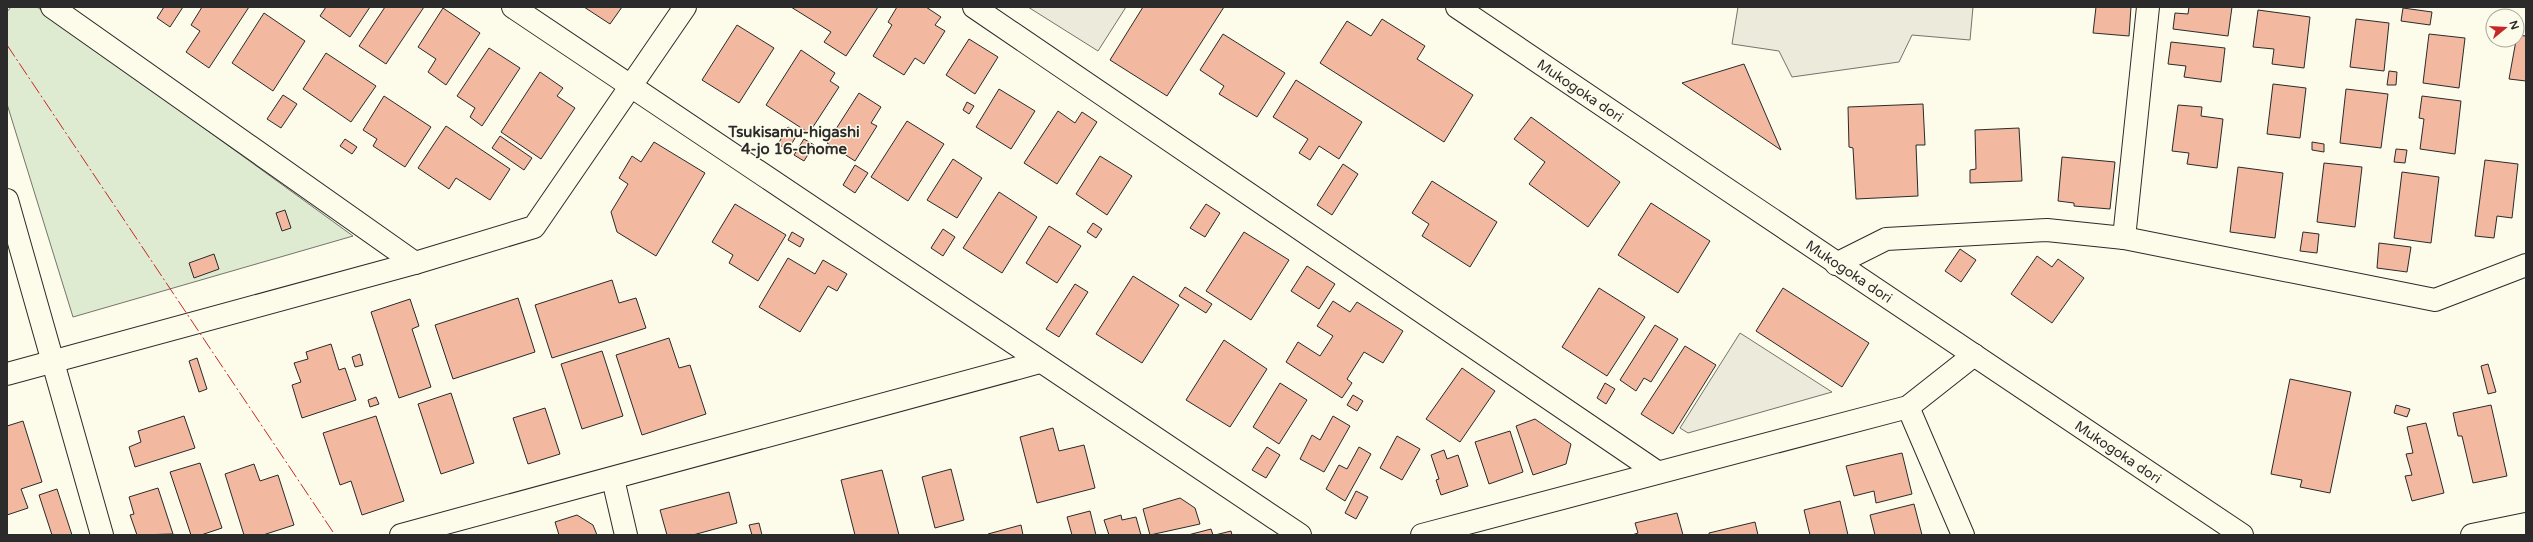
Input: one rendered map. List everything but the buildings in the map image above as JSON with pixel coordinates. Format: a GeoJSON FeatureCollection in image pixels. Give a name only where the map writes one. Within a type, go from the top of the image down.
{"type":"FeatureCollection","features":[{"type":"Feature","properties":{"kind":"street"},"geometry":{"type":"LineString","coordinates":[[52,7],[415,263]]}},
{"type":"Feature","properties":{"kind":"street"},"geometry":{"type":"LineString","coordinates":[[513,7],[1300,535]]}},
{"type":"Feature","properties":{"kind":"street"},"geometry":{"type":"LineString","coordinates":[[7,374],[52,360],[415,263],[534,227],[632,88],[685,7]]}},
{"type":"Feature","properties":{"kind":"street"},"geometry":{"type":"LineString","coordinates":[[974,7],[1657,472]]}},
{"type":"Feature","properties":{"kind":"street","name":"Mukogoka dori"},"geometry":{"type":"LineString","coordinates":[[1458,7],[1836,264],[2242,535]]}},
{"type":"Feature","properties":{"kind":"street"},"geometry":{"type":"LineString","coordinates":[[2124,238],[2148,7]]}},
{"type":"Feature","properties":{"kind":"street"},"geometry":{"type":"LineString","coordinates":[[7,200],[102,535]]}},
{"type":"Feature","properties":{"kind":"street"},"geometry":{"type":"LineString","coordinates":[[1836,264],[1886,238],[2047,230],[2124,238],[2435,300],[2526,265]]}},
{"type":"Feature","properties":{"kind":"street"},"geometry":{"type":"LineString","coordinates":[[1422,535],[1908,407],[1974,355]]}},
{"type":"Feature","properties":{"kind":"street"},"geometry":{"type":"LineString","coordinates":[[401,535],[613,479],[1040,362]]}},
{"type":"Feature","properties":{"kind":"street"},"geometry":{"type":"LineString","coordinates":[[1908,407],[1963,535]]}},
{"type":"Feature","properties":{"kind":"street"},"geometry":{"type":"LineString","coordinates":[[613,479],[626,535]]}},
{"type":"Feature","properties":{"kind":"street"},"geometry":{"type":"LineString","coordinates":[[2472,535],[2526,524]]}},
{"type":"Feature","properties":{"kind":"green space"},"geometry":{"type":"Polygon","coordinates":[[[11,7],[37,7],[353,236],[73,317],[7,104],[7,12],[11,7]]]}},
{"type":"Feature","properties":{"kind":"shaded area"},"geometry":{"type":"Polygon","coordinates":[[[1028,7],[1126,7],[1098,51],[1028,7]]]}},
{"type":"Feature","properties":{"kind":"shaded area"},"geometry":{"type":"Polygon","coordinates":[[[1738,7],[1973,7],[1970,40],[1912,35],[1899,62],[1792,77],[1779,51],[1732,44],[1738,7]]]}},
{"type":"Feature","properties":{"kind":"shaded area"},"geometry":{"type":"Polygon","coordinates":[[[1740,333],[1832,392],[1688,433],[1680,428],[1740,333]]]}},
{"type":"Feature","properties":{"kind":"power"},"geometry":{"type":"LineString","coordinates":[[7,45],[335,535]]}},
{"type":"Feature","properties":{"kind":"district","name":"Tsukisamu-higashi 4-jo 16-chome"},"geometry":{"type":"Point","coordinates":[794,140]}}]}
